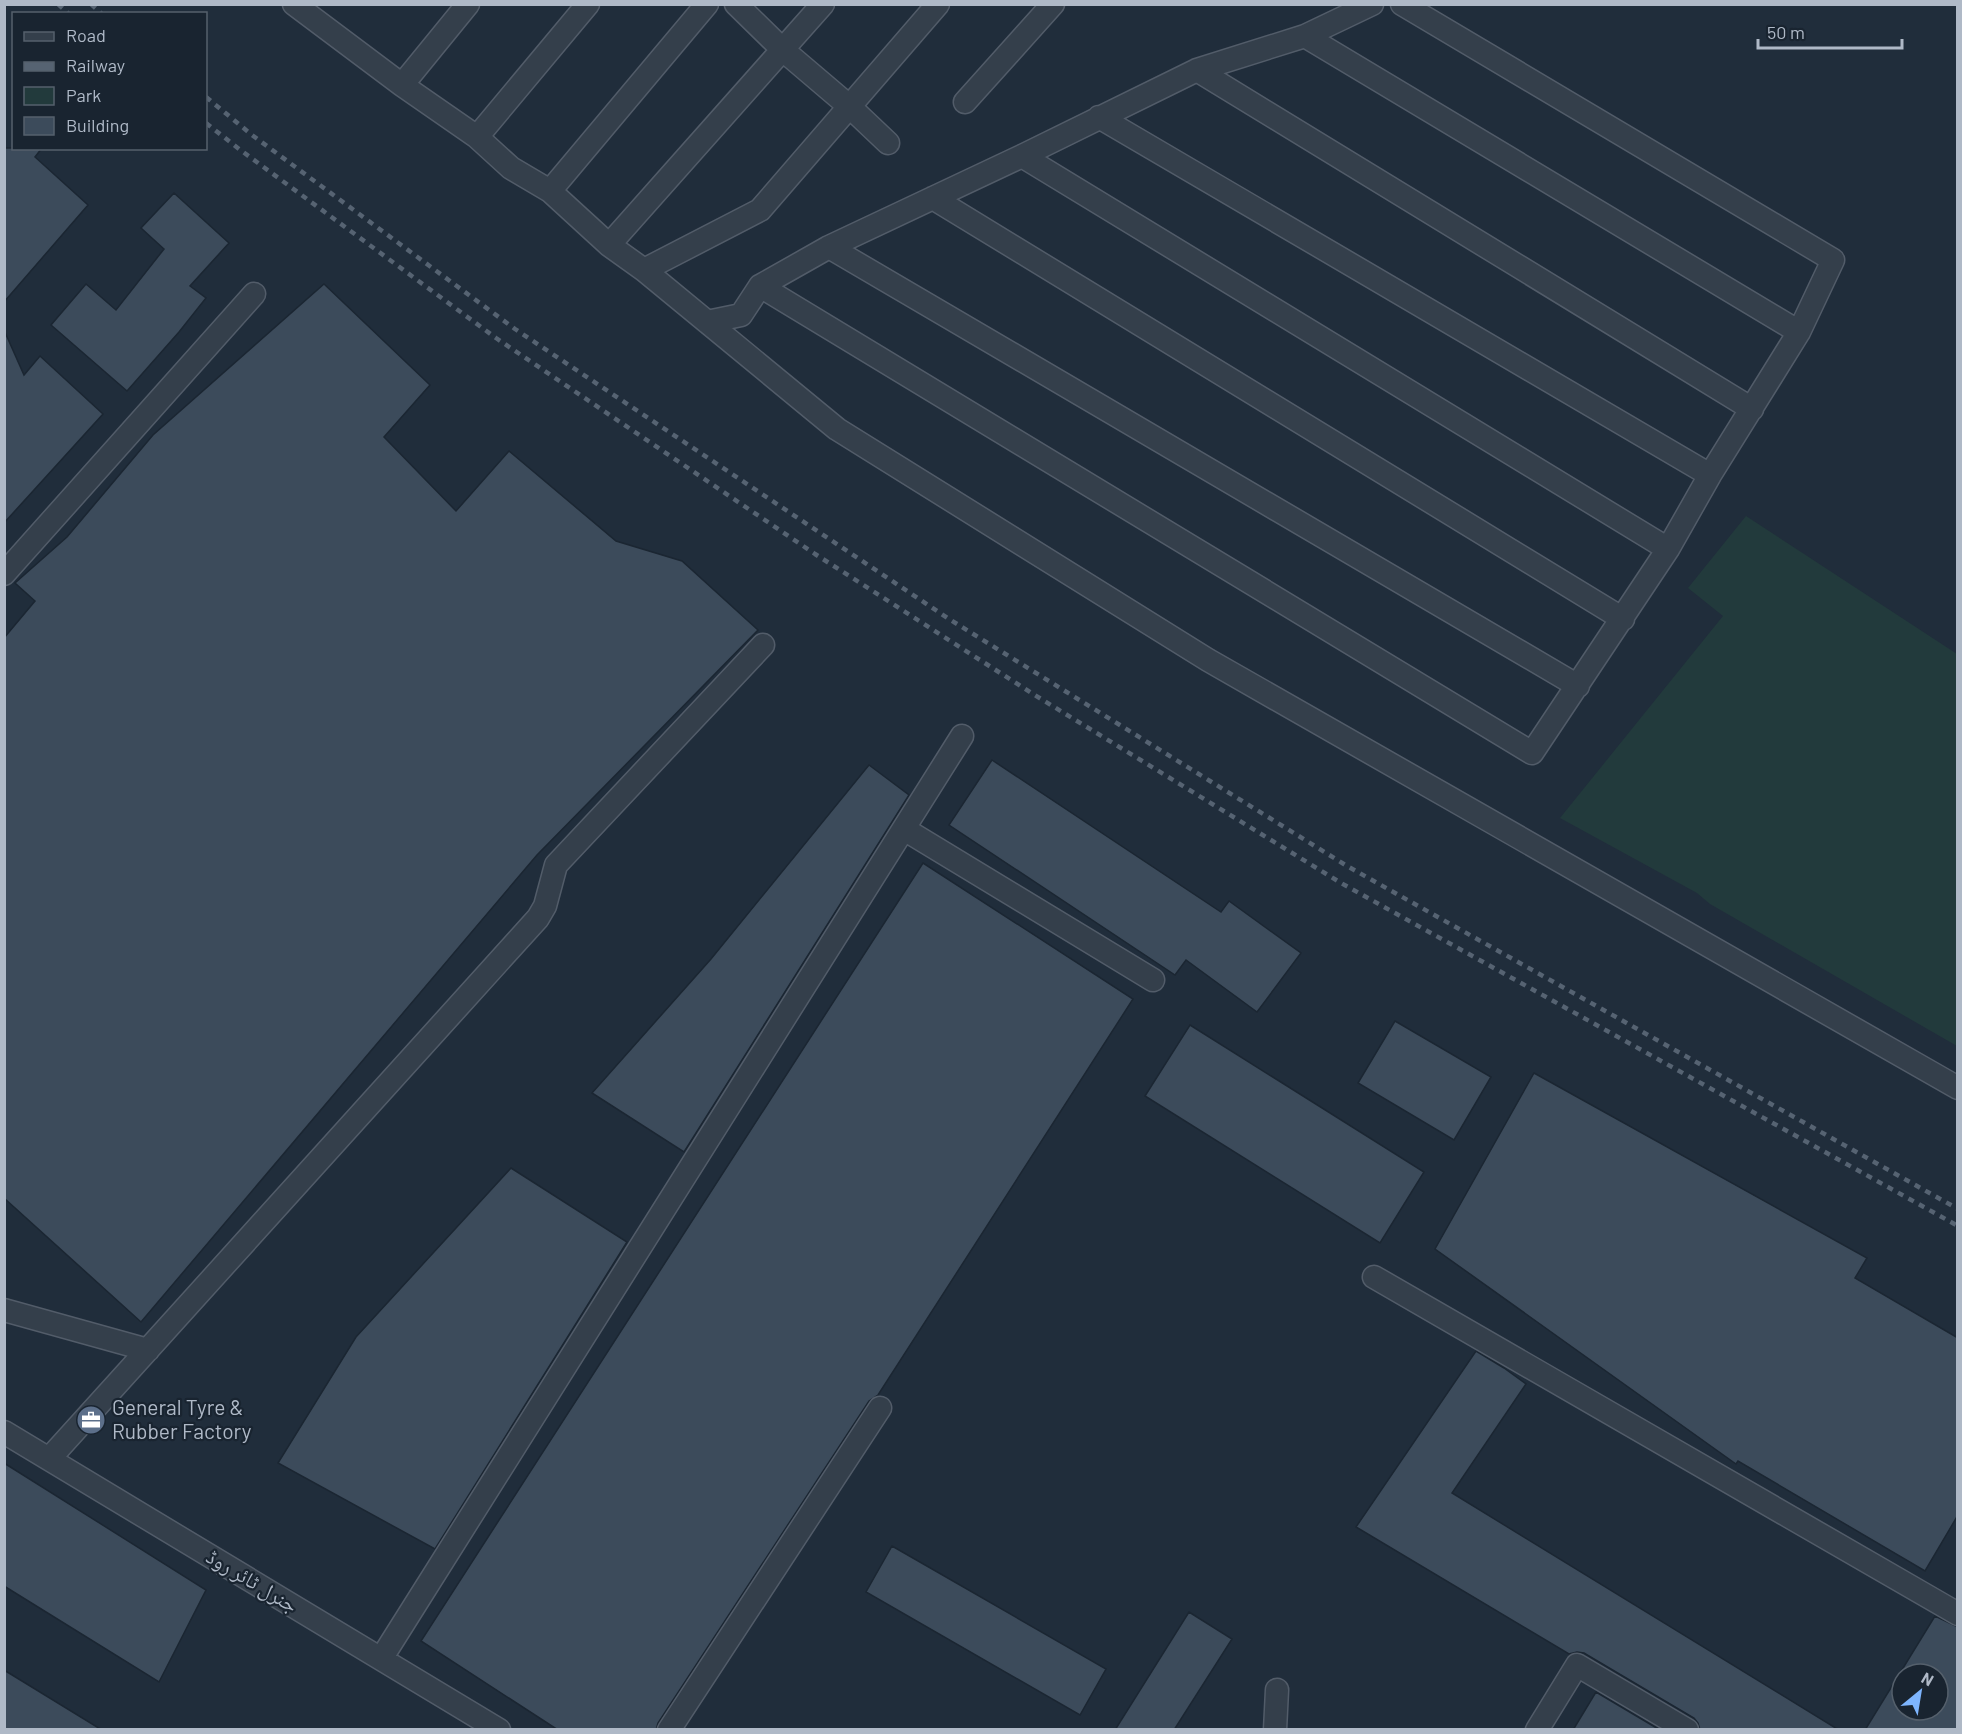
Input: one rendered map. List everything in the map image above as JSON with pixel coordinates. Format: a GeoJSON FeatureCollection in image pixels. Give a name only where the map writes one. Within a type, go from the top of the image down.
{"type":"FeatureCollection","features":[{"type":"Feature","properties":{"kind":"street"},"geometry":{"type":"LineString","coordinates":[[294,4],[402,85],[477,137],[511,168],[550,191],[609,245],[644,270],[837,429],[1198,654],[1958,1088]]}},
{"type":"Feature","properties":{"kind":"street"},"geometry":{"type":"LineString","coordinates":[[402,85],[468,4]]}},
{"type":"Feature","properties":{"kind":"street"},"geometry":{"type":"LineString","coordinates":[[477,137],[588,4]]}},
{"type":"Feature","properties":{"kind":"street"},"geometry":{"type":"LineString","coordinates":[[550,191],[707,4]]}},
{"type":"Feature","properties":{"kind":"street"},"geometry":{"type":"LineString","coordinates":[[736,4],[783,50],[888,143]]}},
{"type":"Feature","properties":{"kind":"street"},"geometry":{"type":"LineString","coordinates":[[609,245],[823,4]]}},
{"type":"Feature","properties":{"kind":"street"},"geometry":{"type":"LineString","coordinates":[[644,270],[760,210],[938,4]]}},
{"type":"Feature","properties":{"kind":"street"},"geometry":{"type":"LineString","coordinates":[[965,102],[1053,4]]}},
{"type":"Feature","properties":{"kind":"street"},"geometry":{"type":"LineString","coordinates":[[707,322],[741,315],[760,286],[828,247],[1022,156],[1197,70],[1305,36],[1372,4]]}},
{"type":"Feature","properties":{"kind":"street"},"geometry":{"type":"LineString","coordinates":[[760,286],[1532,753],[1668,549],[1710,475],[1799,332],[1833,260],[1402,4]]}},
{"type":"Feature","properties":{"kind":"street"},"geometry":{"type":"LineString","coordinates":[[1305,36],[1799,332]]}},
{"type":"Feature","properties":{"kind":"street"},"geometry":{"type":"LineString","coordinates":[[1197,70],[1752,409]]}},
{"type":"Feature","properties":{"kind":"street"},"geometry":{"type":"LineString","coordinates":[[1099,117],[1710,475]]}},
{"type":"Feature","properties":{"kind":"street"},"geometry":{"type":"LineString","coordinates":[[1022,156],[1668,549]]}},
{"type":"Feature","properties":{"kind":"street"},"geometry":{"type":"LineString","coordinates":[[933,198],[1623,619]]}},
{"type":"Feature","properties":{"kind":"street"},"geometry":{"type":"LineString","coordinates":[[828,247],[1578,686]]}},
{"type":"Feature","properties":{"kind":"street"},"geometry":{"type":"LineString","coordinates":[[4,574],[254,294]]}},
{"type":"Feature","properties":{"kind":"street"},"geometry":{"type":"LineString","coordinates":[[50,1459],[538,918],[545,906],[556,866],[569,850],[763,645]]}},
{"type":"Feature","properties":{"kind":"street"},"geometry":{"type":"LineString","coordinates":[[381,1659],[962,736]]}},
{"type":"Feature","properties":{"kind":"street"},"geometry":{"type":"LineString","coordinates":[[904,829],[1153,980]]}},
{"type":"Feature","properties":{"kind":"street"},"geometry":{"type":"LineString","coordinates":[[1374,1277],[1958,1614]]}},
{"type":"Feature","properties":{"kind":"street"},"geometry":{"type":"LineString","coordinates":[[4,1310],[148,1350]]}},
{"type":"Feature","properties":{"kind":"street"},"geometry":{"type":"LineString","coordinates":[[669,1730],[880,1408]]}},
{"type":"Feature","properties":{"kind":"street","name":"جنرل ٹائر روڈ"},"geometry":{"type":"LineString","coordinates":[[4,1432],[500,1730]]}},
{"type":"Feature","properties":{"kind":"street"},"geometry":{"type":"LineString","coordinates":[[1537,1730],[1577,1665],[1687,1730]]}},
{"type":"Feature","properties":{"kind":"street"},"geometry":{"type":"LineString","coordinates":[[1275,1730],[1277,1690]]}},
{"type":"Feature","properties":{"kind":"green space"},"geometry":{"type":"Polygon","coordinates":[[[1746,516],[1957,654],[1957,1046],[1710,904],[1697,893],[1560,818],[1723,616],[1688,588],[1746,516]]]}},
{"type":"Feature","properties":{"kind":"building"},"geometry":{"type":"Polygon","coordinates":[[[4,148],[40,150],[35,157],[88,205],[4,302],[4,148]]]}},
{"type":"Feature","properties":{"kind":"building"},"geometry":{"type":"Polygon","coordinates":[[[174,193],[229,243],[190,286],[206,298],[127,391],[51,325],[86,284],[116,310],[164,249],[141,228],[174,193]]]}},
{"type":"Feature","properties":{"kind":"building"},"geometry":{"type":"Polygon","coordinates":[[[324,284],[430,385],[384,437],[456,511],[509,451],[616,541],[682,561],[758,630],[537,855],[141,1322],[4,1198],[4,638],[35,601],[15,583],[67,537],[153,435],[324,284]]]}},
{"type":"Feature","properties":{"kind":"building"},"geometry":{"type":"Polygon","coordinates":[[[4,330],[24,375],[40,356],[103,414],[4,523],[4,330]]]}},
{"type":"Feature","properties":{"kind":"building"},"geometry":{"type":"Polygon","coordinates":[[[992,760],[1221,912],[1229,901],[1301,953],[1257,1012],[1186,960],[1175,975],[949,825],[992,760]]]}},
{"type":"Feature","properties":{"kind":"building"},"geometry":{"type":"Polygon","coordinates":[[[869,765],[909,795],[684,1152],[592,1093],[711,959],[869,765]]]}},
{"type":"Feature","properties":{"kind":"building"},"geometry":{"type":"Polygon","coordinates":[[[923,863],[1133,999],[878,1395],[869,1401],[658,1723],[656,1730],[558,1730],[421,1641],[923,863]]]}},
{"type":"Feature","properties":{"kind":"building"},"geometry":{"type":"Polygon","coordinates":[[[1395,1021],[1491,1077],[1454,1140],[1358,1083],[1395,1021]]]}},
{"type":"Feature","properties":{"kind":"building"},"geometry":{"type":"Polygon","coordinates":[[[1190,1025],[1424,1172],[1380,1243],[1145,1096],[1190,1025]]]}},
{"type":"Feature","properties":{"kind":"building"},"geometry":{"type":"Polygon","coordinates":[[[1534,1073],[1867,1258],[1855,1278],[1958,1338],[1958,1515],[1925,1571],[1738,1461],[1736,1464],[1435,1249],[1534,1073]]]}},
{"type":"Feature","properties":{"kind":"building"},"geometry":{"type":"Polygon","coordinates":[[[511,1168],[627,1242],[435,1549],[278,1463],[356,1337],[511,1168]]]}},
{"type":"Feature","properties":{"kind":"building"},"geometry":{"type":"Polygon","coordinates":[[[1476,1351],[1526,1384],[1452,1493],[1839,1730],[1700,1730],[1694,1718],[1584,1653],[1569,1654],[1356,1527],[1476,1351]]]}},
{"type":"Feature","properties":{"kind":"building"},"geometry":{"type":"Polygon","coordinates":[[[4,1463],[206,1590],[159,1682],[4,1586],[4,1463]]]}},
{"type":"Feature","properties":{"kind":"building"},"geometry":{"type":"Polygon","coordinates":[[[892,1546],[1106,1669],[1080,1715],[866,1592],[892,1546]]]}},
{"type":"Feature","properties":{"kind":"building"},"geometry":{"type":"Polygon","coordinates":[[[1189,1612],[1232,1639],[1174,1730],[1115,1730],[1189,1612]]]}},
{"type":"Feature","properties":{"kind":"building"},"geometry":{"type":"Polygon","coordinates":[[[1935,1616],[1958,1627],[1958,1730],[1865,1730],[1890,1689],[1890,1722],[1950,1722],[1950,1662],[1907,1662],[1935,1616]]]}},
{"type":"Feature","properties":{"kind":"building"},"geometry":{"type":"Polygon","coordinates":[[[4,1670],[102,1730],[4,1730],[4,1670]]]}},
{"type":"Feature","properties":{"kind":"building"},"geometry":{"type":"Polygon","coordinates":[[[1596,1692],[1660,1730],[1573,1730],[1596,1692]]]}},
{"type":"Feature","properties":{"kind":"railway"},"geometry":{"type":"LineString","coordinates":[[58,4],[67,12]]}},
{"type":"Feature","properties":{"kind":"railway"},"geometry":{"type":"LineString","coordinates":[[91,4],[100,12]]}},
{"type":"Feature","properties":{"kind":"railway"},"geometry":{"type":"LineString","coordinates":[[207,98],[252,135],[515,329],[949,619],[1347,866],[1958,1209]]}},
{"type":"Feature","properties":{"kind":"railway"},"geometry":{"type":"LineString","coordinates":[[207,124],[496,338],[815,554],[1033,694],[1341,883],[1958,1226]]}},
{"type":"Feature","properties":{"kind":"place","name":"General Tyre & Rubber Factory"},"geometry":{"type":"Point","coordinates":[91,1420]}}]}
